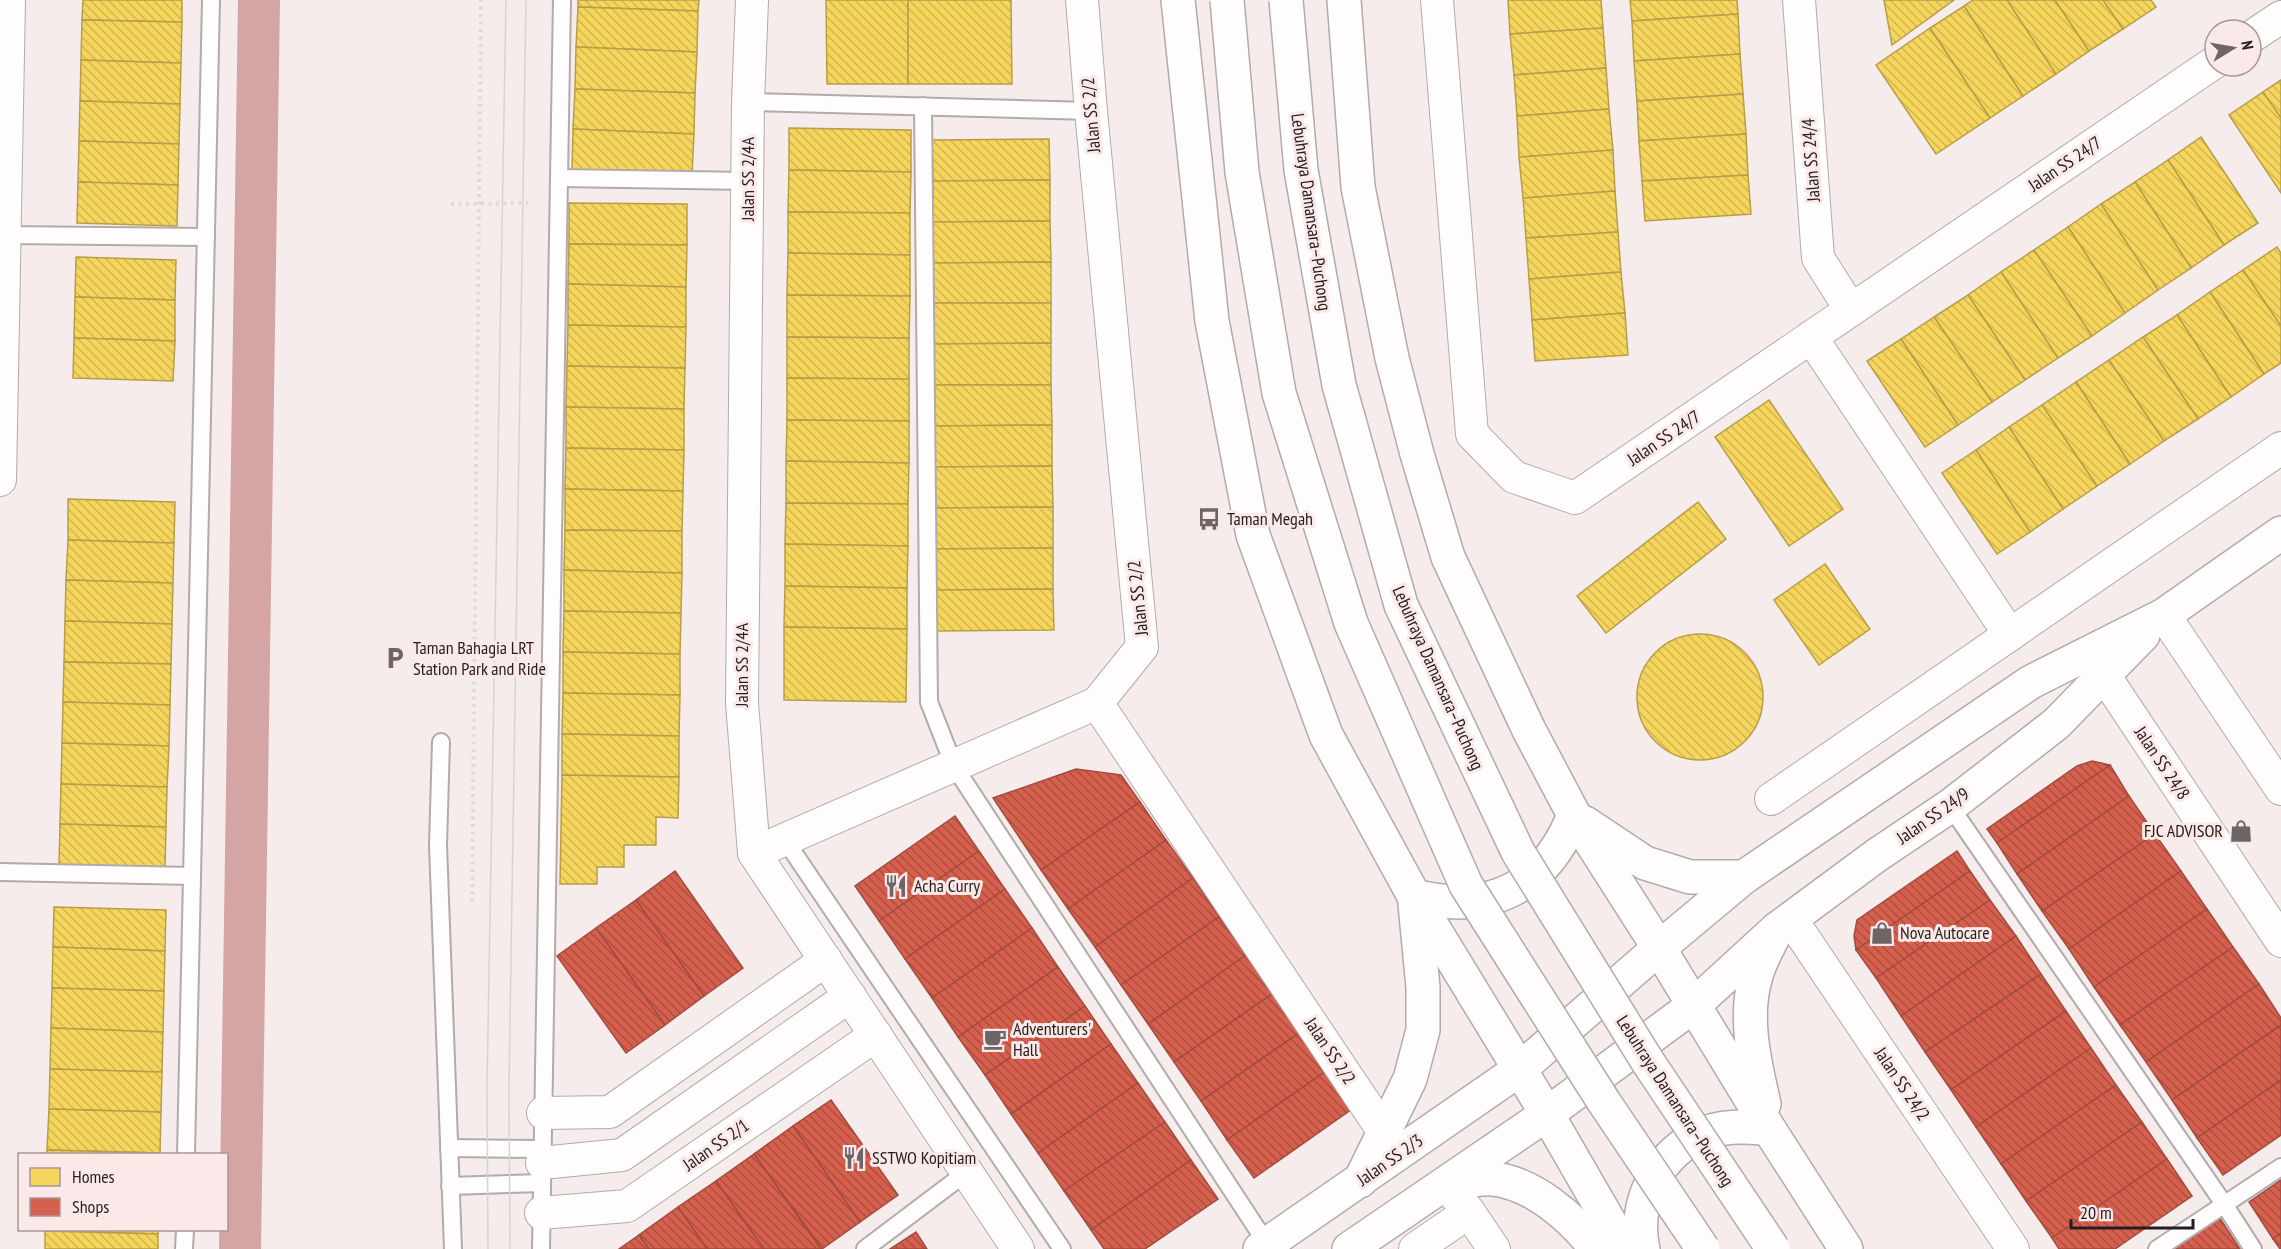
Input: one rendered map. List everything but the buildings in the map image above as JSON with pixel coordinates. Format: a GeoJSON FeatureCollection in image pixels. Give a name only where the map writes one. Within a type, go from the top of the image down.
{"type":"FeatureCollection","features":[{"type":"Feature","properties":{"kind":"main road"},"geometry":{"type":"LineString","coordinates":[[1178,0],[1212,321],[1253,535],[1326,735],[1414,896],[1547,1114],[1625,1249]]}},
{"type":"Feature","properties":{"kind":"main road"},"geometry":{"type":"LineString","coordinates":[[1227,0],[1242,172],[1279,393],[1351,623],[1466,885],[1604,1102],[1703,1249]]}},
{"type":"Feature","properties":{"kind":"main road","name":"Lebuhraya Damansara–Puchong"},"geometry":{"type":"LineString","coordinates":[[1286,0],[1301,170],[1339,386],[1401,604],[1518,852],[1648,1062],[1773,1249]]}},
{"type":"Feature","properties":{"kind":"main road"},"geometry":{"type":"LineString","coordinates":[[1344,0],[1358,187],[1392,358],[1417,454],[1448,557],[1529,730],[1574,815],[1846,1249]]}},
{"type":"Feature","properties":{"kind":"main road","name":"Jalan SS 24/9"},"geometry":{"type":"LineString","coordinates":[[1659,948],[1744,877],[2031,682],[2164,615],[2281,533]]}},
{"type":"Feature","properties":{"kind":"main road","name":"Jalan SS 24/9"},"geometry":{"type":"LineString","coordinates":[[1547,1114],[1693,1006],[1784,924],[1877,855],[1950,806],[2056,724],[2164,615]]}},
{"type":"Feature","properties":{"kind":"main road"},"geometry":{"type":"LineString","coordinates":[[1414,896],[1436,902],[1469,902],[1501,894],[1521,885],[1554,855],[1566,836],[1574,815]]}},
{"type":"Feature","properties":{"kind":"main road"},"geometry":{"type":"LineString","coordinates":[[1574,815],[1645,863],[1690,877],[1744,877]]}},
{"type":"Feature","properties":{"kind":"main road"},"geometry":{"type":"LineString","coordinates":[[1360,1181],[1410,1079],[1423,1030],[1423,987],[1414,896]]}},
{"type":"Feature","properties":{"kind":"main road"},"geometry":{"type":"LineString","coordinates":[[1769,1129],[1753,1053],[1751,1010],[1755,976],[1784,924]]}},
{"type":"Feature","properties":{"kind":"main road","name":"Jalan SS 2/3"},"geometry":{"type":"LineString","coordinates":[[1263,1247],[1520,1069],[1659,948]]}},
{"type":"Feature","properties":{"kind":"main road"},"geometry":{"type":"LineString","coordinates":[[1349,1249],[1547,1114]]}},
{"type":"Feature","properties":{"kind":"main road"},"geometry":{"type":"LineString","coordinates":[[1643,1249],[1640,1224],[1647,1192],[1657,1173],[1670,1156],[1687,1143],[1706,1133],[1726,1127],[1748,1126],[1769,1129]]}},
{"type":"Feature","properties":{"kind":"main road"},"geometry":{"type":"LineString","coordinates":[[1446,1184],[1493,1179],[1533,1191],[1580,1228],[1596,1249]]}},
{"type":"Feature","properties":{"kind":"street"},"geometry":{"type":"LineString","coordinates":[[0,480],[5,235],[3,194],[9,0]]}},
{"type":"Feature","properties":{"kind":"street","name":"Jalan SS 2/4A"},"geometry":{"type":"LineString","coordinates":[[752,0],[748,102],[742,703],[754,853],[1018,1249]]}},
{"type":"Feature","properties":{"kind":"street","name":"Jalan SS 2/2"},"geometry":{"type":"LineString","coordinates":[[1082,0],[1090,111],[1142,647],[1097,703],[1384,1132]]}},
{"type":"Feature","properties":{"kind":"street","name":"Jalan SS 24/7"},"geometry":{"type":"LineString","coordinates":[[1437,0],[1472,434],[1514,477],[1575,498],[2203,70]]}},
{"type":"Feature","properties":{"kind":"street","name":"Jalan SS 24/4"},"geometry":{"type":"LineString","coordinates":[[1799,0],[1818,258],[1851,310]]}},
{"type":"Feature","properties":{"kind":"street"},"geometry":{"type":"LineString","coordinates":[[2263,29],[2281,17]]}},
{"type":"Feature","properties":{"kind":"street"},"geometry":{"type":"LineString","coordinates":[[1811,337],[2010,634]]}},
{"type":"Feature","properties":{"kind":"street"},"geometry":{"type":"LineString","coordinates":[[1771,799],[2281,448]]}},
{"type":"Feature","properties":{"kind":"street"},"geometry":{"type":"LineString","coordinates":[[2164,615],[2281,789]]}},
{"type":"Feature","properties":{"kind":"street","name":"Jalan SS 24/8"},"geometry":{"type":"LineString","coordinates":[[2104,675],[2281,941]]}},
{"type":"Feature","properties":{"kind":"street"},"geometry":{"type":"LineString","coordinates":[[754,853],[1097,703]]}},
{"type":"Feature","properties":{"kind":"street","name":"Jalan SS 24/2"},"geometry":{"type":"LineString","coordinates":[[1784,924],[2013,1249]]}},
{"type":"Feature","properties":{"kind":"street"},"geometry":{"type":"LineString","coordinates":[[543,1113],[610,1112],[826,960]]}},
{"type":"Feature","properties":{"kind":"street"},"geometry":{"type":"LineString","coordinates":[[542,1177],[622,1155],[850,996]]}},
{"type":"Feature","properties":{"kind":"street","name":"Jalan SS 2/1"},"geometry":{"type":"LineString","coordinates":[[542,1177],[627,1206],[876,1035]]}},
{"type":"Feature","properties":{"kind":"street"},"geometry":{"type":"LineString","coordinates":[[1446,1184],[1469,1212],[1494,1249]]}},
{"type":"Feature","properties":{"kind":"street"},"geometry":{"type":"LineString","coordinates":[[1415,1249],[1469,1212]]}},
{"type":"Feature","properties":{"kind":"lane"},"geometry":{"type":"LineString","coordinates":[[186,1153],[211,0]]}},
{"type":"Feature","properties":{"kind":"lane"},"geometry":{"type":"LineString","coordinates":[[541,1249],[562,0]]}},
{"type":"Feature","properties":{"kind":"lane"},"geometry":{"type":"LineString","coordinates":[[748,102],[1090,111]]}},
{"type":"Feature","properties":{"kind":"lane"},"geometry":{"type":"LineString","coordinates":[[923,106],[928,702],[954,766],[1263,1247]]}},
{"type":"Feature","properties":{"kind":"lane"},"geometry":{"type":"LineString","coordinates":[[559,178],[748,182]]}},
{"type":"Feature","properties":{"kind":"lane"},"geometry":{"type":"LineString","coordinates":[[5,235],[206,237]]}},
{"type":"Feature","properties":{"kind":"lane"},"geometry":{"type":"LineString","coordinates":[[441,742],[438,845],[453,1249]]}},
{"type":"Feature","properties":{"kind":"lane"},"geometry":{"type":"LineString","coordinates":[[1950,806],[2253,1249]]}},
{"type":"Feature","properties":{"kind":"lane"},"geometry":{"type":"LineString","coordinates":[[785,840],[1062,1249]]}},
{"type":"Feature","properties":{"kind":"lane"},"geometry":{"type":"LineString","coordinates":[[0,872],[192,876]]}},
{"type":"Feature","properties":{"kind":"lane"},"geometry":{"type":"LineString","coordinates":[[449,1148],[542,1177]]}},
{"type":"Feature","properties":{"kind":"lane"},"geometry":{"type":"LineString","coordinates":[[2157,1249],[2281,1167]]}},
{"type":"Feature","properties":{"kind":"lane"},"geometry":{"type":"LineString","coordinates":[[865,1249],[967,1172]]}},
{"type":"Feature","properties":{"kind":"lane"},"geometry":{"type":"LineString","coordinates":[[450,1186],[542,1177]]}},
{"type":"Feature","properties":{"kind":"lane"},"geometry":{"type":"LineString","coordinates":[[184,1249],[185,1231]]}},
{"type":"Feature","properties":{"kind":"path"},"geometry":{"type":"LineString","coordinates":[[472,909],[481,0]]}},
{"type":"Feature","properties":{"kind":"path"},"geometry":{"type":"LineString","coordinates":[[452,204],[530,203]]}},
{"type":"Feature","properties":{"kind":"waterway"},"geometry":{"type":"LineString","coordinates":[[240,1249],[259,0]]}},
{"type":"Feature","properties":{"kind":"tram line"},"geometry":{"type":"LineString","coordinates":[[488,1249],[487,1087],[506,0]]}},
{"type":"Feature","properties":{"kind":"tram line"},"geometry":{"type":"LineString","coordinates":[[510,1249],[509,1087],[526,0]]}},
{"type":"Feature","properties":{"kind":"place","name":"Taman Megah"},"geometry":{"type":"Point","coordinates":[1209,519]}},
{"type":"Feature","properties":{"kind":"place","name":"Taman Bahagia LRT Station Park and Ride"},"geometry":{"type":"Point","coordinates":[395,658]}},
{"type":"Feature","properties":{"kind":"place","name":"FJC ADVISOR"},"geometry":{"type":"Point","coordinates":[2241,831]}},
{"type":"Feature","properties":{"kind":"place","name":"Acha Curry"},"geometry":{"type":"Point","coordinates":[896,886]}},
{"type":"Feature","properties":{"kind":"place","name":"Nova Autocare"},"geometry":{"type":"Point","coordinates":[1882,933]}},
{"type":"Feature","properties":{"kind":"place","name":"Adventurers' Hall"},"geometry":{"type":"Point","coordinates":[995,1039]}},
{"type":"Feature","properties":{"kind":"place","name":"SSTWO Kopitiam"},"geometry":{"type":"Point","coordinates":[854,1158]}}]}
